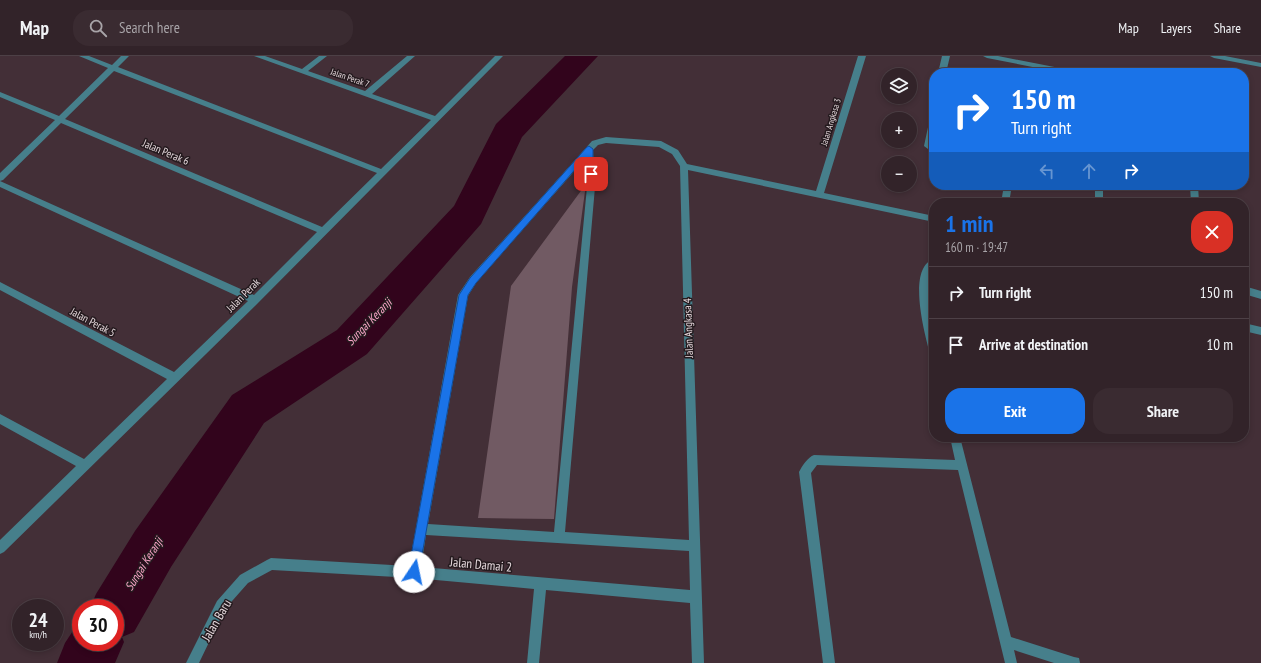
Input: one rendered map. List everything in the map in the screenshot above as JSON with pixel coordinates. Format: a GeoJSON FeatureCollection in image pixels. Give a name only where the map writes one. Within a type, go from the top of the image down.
{"type":"FeatureCollection","features":[{"type":"Feature","properties":{"kind":"street"},"geometry":{"type":"LineString","coordinates":[[83,56],[382,172]]}},
{"type":"Feature","properties":{"kind":"street"},"geometry":{"type":"LineString","coordinates":[[0,178],[125,56]]}},
{"type":"Feature","properties":{"kind":"street","name":"Jalan Perak 7"},"geometry":{"type":"LineString","coordinates":[[258,56],[436,119]]}},
{"type":"Feature","properties":{"kind":"street"},"geometry":{"type":"LineString","coordinates":[[303,72],[323,56]]}},
{"type":"Feature","properties":{"kind":"street"},"geometry":{"type":"LineString","coordinates":[[367,94],[411,56]]}},
{"type":"Feature","properties":{"kind":"street","name":"Jalan Perak"},"geometry":{"type":"LineString","coordinates":[[0,548],[255,300],[499,56]]}},
{"type":"Feature","properties":{"kind":"street","name":"Jalan Angkasa 3"},"geometry":{"type":"LineString","coordinates":[[819,194],[862,56]]}},
{"type":"Feature","properties":{"kind":"street"},"geometry":{"type":"LineString","coordinates":[[943,68],[946,56]]}},
{"type":"Feature","properties":{"kind":"street"},"geometry":{"type":"LineString","coordinates":[[988,56],[1049,68]]}},
{"type":"Feature","properties":{"kind":"street"},"geometry":{"type":"LineString","coordinates":[[1214,56],[1261,64]]}},
{"type":"Feature","properties":{"kind":"street"},"geometry":{"type":"LineString","coordinates":[[1027,68],[1028,64]]}},
{"type":"Feature","properties":{"kind":"street","name":"Jalan Perak 6"},"geometry":{"type":"LineString","coordinates":[[0,94],[323,231]]}},
{"type":"Feature","properties":{"kind":"street"},"geometry":{"type":"LineString","coordinates":[[414,572],[463,295],[473,280],[595,143],[606,140],[662,144],[675,152],[684,166],[929,218]]}},
{"type":"Feature","properties":{"kind":"street"},"geometry":{"type":"LineString","coordinates":[[928,146],[929,141]]}},
{"type":"Feature","properties":{"kind":"street"},"geometry":{"type":"LineString","coordinates":[[559,538],[591,187],[589,149]]}},
{"type":"Feature","properties":{"kind":"street","name":"Jalan Angkasa 4"},"geometry":{"type":"LineString","coordinates":[[684,166],[698,663]]}},
{"type":"Feature","properties":{"kind":"street"},"geometry":{"type":"LineString","coordinates":[[0,184],[255,300]]}},
{"type":"Feature","properties":{"kind":"street"},"geometry":{"type":"LineString","coordinates":[[929,267],[924,283],[925,313],[929,329]]}},
{"type":"Feature","properties":{"kind":"street","name":"Jalan Perak 5"},"geometry":{"type":"LineString","coordinates":[[0,286],[175,378]]}},
{"type":"Feature","properties":{"kind":"street"},"geometry":{"type":"LineString","coordinates":[[1249,291],[1261,295]]}},
{"type":"Feature","properties":{"kind":"street"},"geometry":{"type":"LineString","coordinates":[[1249,328],[1261,331]]}},
{"type":"Feature","properties":{"kind":"street"},"geometry":{"type":"LineString","coordinates":[[0,419],[86,466]]}},
{"type":"Feature","properties":{"kind":"street"},"geometry":{"type":"LineString","coordinates":[[956,442],[1011,663]]}},
{"type":"Feature","properties":{"kind":"street"},"geometry":{"type":"LineString","coordinates":[[828,663],[805,472],[814,460],[962,465]]}},
{"type":"Feature","properties":{"kind":"street"},"geometry":{"type":"LineString","coordinates":[[422,529],[694,546]]}},
{"type":"Feature","properties":{"kind":"street","name":"Jalan Damai 2"},"geometry":{"type":"LineString","coordinates":[[244,579],[271,564],[414,572],[696,597]]}},
{"type":"Feature","properties":{"kind":"street","name":"Jalan Baru"},"geometry":{"type":"LineString","coordinates":[[192,663],[222,605],[244,579]]}},
{"type":"Feature","properties":{"kind":"street"},"geometry":{"type":"LineString","coordinates":[[533,663],[541,583]]}},
{"type":"Feature","properties":{"kind":"street"},"geometry":{"type":"LineString","coordinates":[[1005,641],[1074,663]]}},
{"type":"Feature","properties":{"kind":"building"},"geometry":{"type":"Polygon","coordinates":[[[586,184],[572,287],[554,519],[478,518],[511,286],[586,184]]]}},
{"type":"Feature","properties":{"kind":"waterway","name":"Sungai Keranji"},"geometry":{"type":"LineString","coordinates":[[123,599],[153,549],[248,409],[352,342],[468,214],[508,132],[583,56]]}},
{"type":"Feature","properties":{"kind":"waterway","name":"Sungai Keranji"},"geometry":{"type":"LineString","coordinates":[[85,663],[92,651]]}},
{"type":"Feature","properties":{"kind":"route"},"geometry":{"type":"LineString","coordinates":[[414,572],[463,295],[473,280],[490,263],[589,149],[591,174]]}}]}
